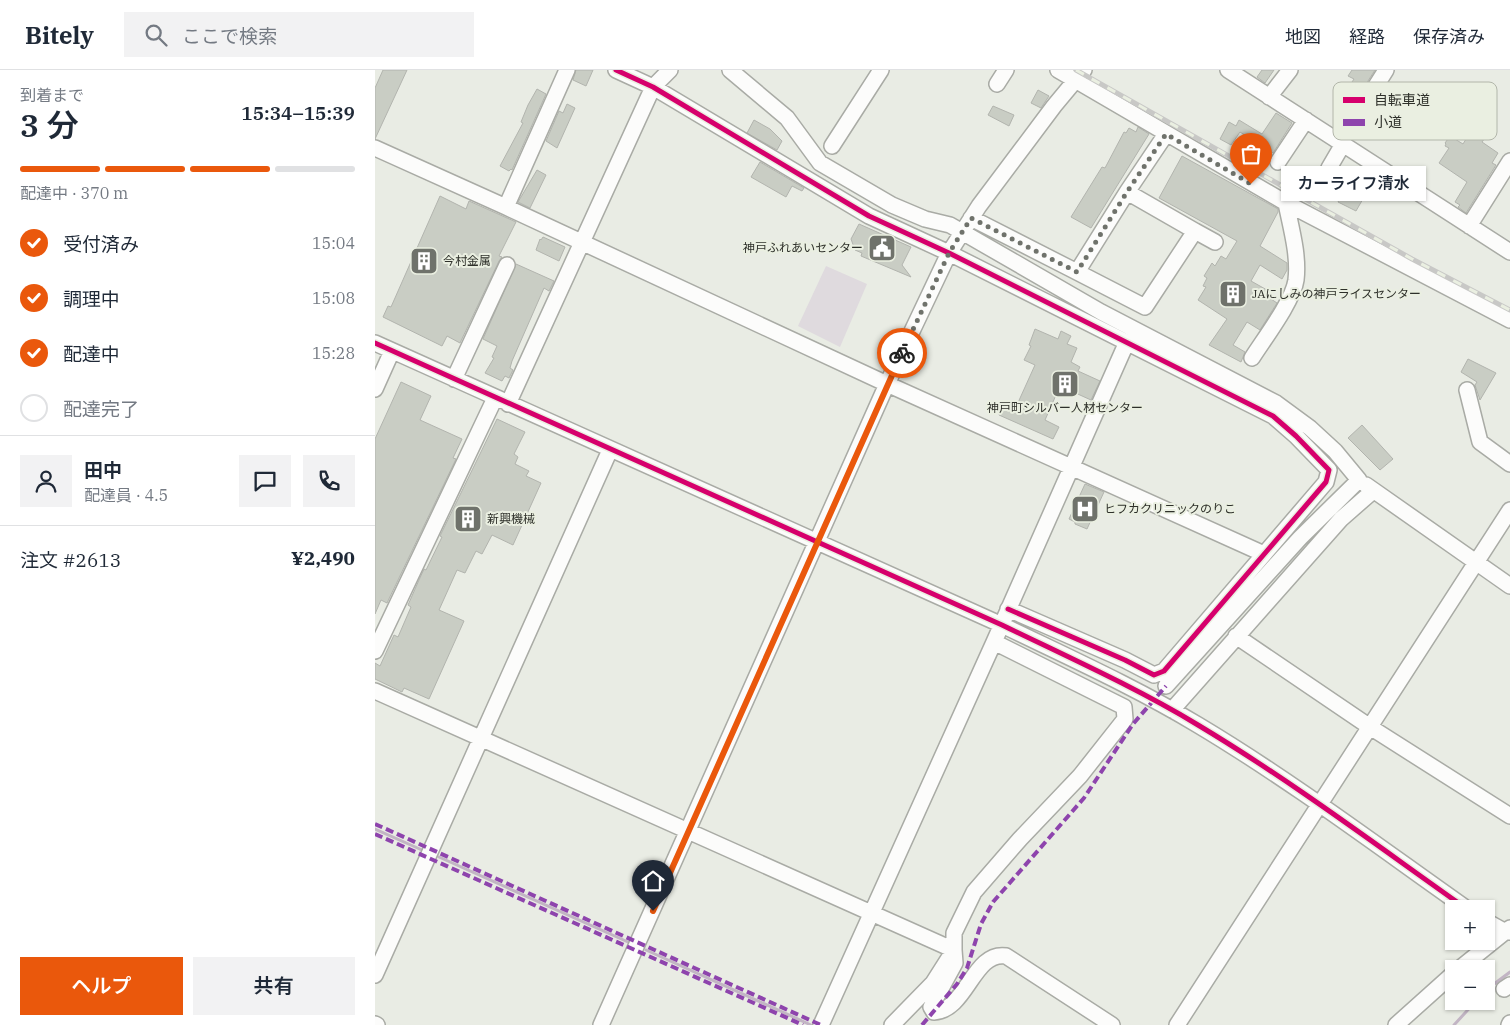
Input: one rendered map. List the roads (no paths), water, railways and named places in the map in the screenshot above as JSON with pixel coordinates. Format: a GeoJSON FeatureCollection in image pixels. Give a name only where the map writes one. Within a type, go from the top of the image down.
{"type":"FeatureCollection","features":[{"type":"Feature","properties":{"kind":"street"},"geometry":{"type":"LineString","coordinates":[[506,207],[567,70]]}},
{"type":"Feature","properties":{"kind":"street"},"geometry":{"type":"LineString","coordinates":[[616,70],[653,87],[869,216],[949,253],[1126,344],[1273,416],[1329,470],[1326,482],[1164,670],[1154,675],[1118,656],[1008,609]]}},
{"type":"Feature","properties":{"kind":"street"},"geometry":{"type":"LineString","coordinates":[[375,651],[583,243],[653,87],[670,70]]}},
{"type":"Feature","properties":{"kind":"street"},"geometry":{"type":"LineString","coordinates":[[721,70],[749,88]]}},
{"type":"Feature","properties":{"kind":"street"},"geometry":{"type":"LineString","coordinates":[[730,70],[749,88],[787,118],[820,163],[893,204],[925,219],[951,225],[1101,312],[1276,403],[1335,451],[1359,480],[1510,586]]}},
{"type":"Feature","properties":{"kind":"street"},"geometry":{"type":"LineString","coordinates":[[832,146],[881,70]]}},
{"type":"Feature","properties":{"kind":"street"},"geometry":{"type":"LineString","coordinates":[[997,84],[1006,70]]}},
{"type":"Feature","properties":{"kind":"street"},"geometry":{"type":"LineString","coordinates":[[1058,70],[1079,75],[1166,134],[1286,203],[1510,320]]}},
{"type":"Feature","properties":{"kind":"street"},"geometry":{"type":"LineString","coordinates":[[1228,70],[1333,138]]}},
{"type":"Feature","properties":{"kind":"street"},"geometry":{"type":"LineString","coordinates":[[1269,97],[1290,70]]}},
{"type":"Feature","properties":{"kind":"street"},"geometry":{"type":"LineString","coordinates":[[1379,82],[1386,70]]}},
{"type":"Feature","properties":{"kind":"street"},"geometry":{"type":"LineString","coordinates":[[601,1025],[887,384],[949,253],[971,218],[1079,75]]}},
{"type":"Feature","properties":{"kind":"street"},"geometry":{"type":"LineString","coordinates":[[1279,162],[1306,120]]}},
{"type":"Feature","properties":{"kind":"street"},"geometry":{"type":"LineString","coordinates":[[1077,272],[1166,134]]}},
{"type":"Feature","properties":{"kind":"street"},"geometry":{"type":"LineString","coordinates":[[1336,140],[1510,252]]}},
{"type":"Feature","properties":{"kind":"street"},"geometry":{"type":"LineString","coordinates":[[1338,180],[1331,176],[1329,168],[1344,140]]}},
{"type":"Feature","properties":{"kind":"street"},"geometry":{"type":"LineString","coordinates":[[375,148],[887,384],[1264,554]]}},
{"type":"Feature","properties":{"kind":"street"},"geometry":{"type":"LineString","coordinates":[[1469,226],[1510,160]]}},
{"type":"Feature","properties":{"kind":"street"},"geometry":{"type":"LineString","coordinates":[[1127,192],[1215,242]]}},
{"type":"Feature","properties":{"kind":"street"},"geometry":{"type":"LineString","coordinates":[[1252,358],[1289,300],[1296,281],[1296,256],[1286,203]]}},
{"type":"Feature","properties":{"kind":"street"},"geometry":{"type":"LineString","coordinates":[[971,218],[1145,307],[1195,231]]}},
{"type":"Feature","properties":{"kind":"street"},"geometry":{"type":"LineString","coordinates":[[453,379],[507,265]]}},
{"type":"Feature","properties":{"kind":"street"},"geometry":{"type":"LineString","coordinates":[[375,343],[1002,625],[1104,673],[1172,710],[1237,749],[1454,900]]}},
{"type":"Feature","properties":{"kind":"street"},"geometry":{"type":"LineString","coordinates":[[821,1025],[995,642],[1126,344]]}},
{"type":"Feature","properties":{"kind":"street"},"geometry":{"type":"LineString","coordinates":[[375,389],[392,351]]}},
{"type":"Feature","properties":{"kind":"street"},"geometry":{"type":"LineString","coordinates":[[1467,390],[1480,442],[1510,464]]}},
{"type":"Feature","properties":{"kind":"street"},"geometry":{"type":"LineString","coordinates":[[375,975],[610,450]]}},
{"type":"Feature","properties":{"kind":"street"},"geometry":{"type":"LineString","coordinates":[[1165,686],[1300,538],[1359,480]]}},
{"type":"Feature","properties":{"kind":"street"},"geometry":{"type":"LineString","coordinates":[[1172,710],[1341,519],[1373,490]]}},
{"type":"Feature","properties":{"kind":"street"},"geometry":{"type":"LineString","coordinates":[[1177,1025],[1510,510]]}},
{"type":"Feature","properties":{"kind":"street"},"geometry":{"type":"LineString","coordinates":[[1236,636],[1370,727],[1510,816]]}},
{"type":"Feature","properties":{"kind":"street"},"geometry":{"type":"LineString","coordinates":[[995,642],[1124,707],[1125,719],[1080,776],[1020,839],[974,892],[954,933],[955,962],[931,1007],[934,1012],[943,1012],[957,999],[988,959],[997,954],[1006,956],[1112,1025]]}},
{"type":"Feature","properties":{"kind":"street"},"geometry":{"type":"LineString","coordinates":[[375,691],[954,950]]}},
{"type":"Feature","properties":{"kind":"street"},"geometry":{"type":"LineString","coordinates":[[1470,960],[1508,930],[1495,925]]}},
{"type":"Feature","properties":{"kind":"street"},"geometry":{"type":"LineString","coordinates":[[892,1025],[933,983],[954,950]]}},
{"type":"Feature","properties":{"kind":"street"},"geometry":{"type":"LineString","coordinates":[[1396,1025],[1445,982]]}},
{"type":"Feature","properties":{"kind":"street"},"geometry":{"type":"LineString","coordinates":[[1510,985],[1504,989],[1510,991]]}},
{"type":"Feature","properties":{"kind":"waterway"},"geometry":{"type":"LineString","coordinates":[[375,829],[422,850]]}},
{"type":"Feature","properties":{"kind":"waterway"},"geometry":{"type":"LineString","coordinates":[[439,857],[628,942]]}},
{"type":"Feature","properties":{"kind":"waterway"},"geometry":{"type":"LineString","coordinates":[[646,950],[811,1025]]}},
{"type":"Feature","properties":{"kind":"waterway"},"geometry":{"type":"LineString","coordinates":[[1495,983],[1510,972]]}},
{"type":"Feature","properties":{"kind":"waterway"},"geometry":{"type":"LineString","coordinates":[[1454,1025],[1468,1010]]}},
{"type":"Feature","properties":{"kind":"railway"},"geometry":{"type":"LineString","coordinates":[[1076,70],[1412,259],[1510,310]]}},
{"type":"Feature","properties":{"kind":"place","name":"カーライフ清水"},"geometry":{"type":"Point","coordinates":[1251,184]}},
{"type":"Feature","properties":{"kind":"place","name":"神戸ふれあいセンター"},"geometry":{"type":"Point","coordinates":[882,248]}},
{"type":"Feature","properties":{"kind":"place","name":"今村金属"},"geometry":{"type":"Point","coordinates":[424,261]}},
{"type":"Feature","properties":{"kind":"place","name":"JAにしみの神戸ライスセンター"},"geometry":{"type":"Point","coordinates":[1233,294]}},
{"type":"Feature","properties":{"kind":"place","name":"神戸町シルバー人材センター"},"geometry":{"type":"Point","coordinates":[1065,384]}},
{"type":"Feature","properties":{"kind":"place","name":"ヒフカクリニックのりこ"},"geometry":{"type":"Point","coordinates":[1085,509]}},
{"type":"Feature","properties":{"kind":"place","name":"新興機械"},"geometry":{"type":"Point","coordinates":[468,519]}}]}
